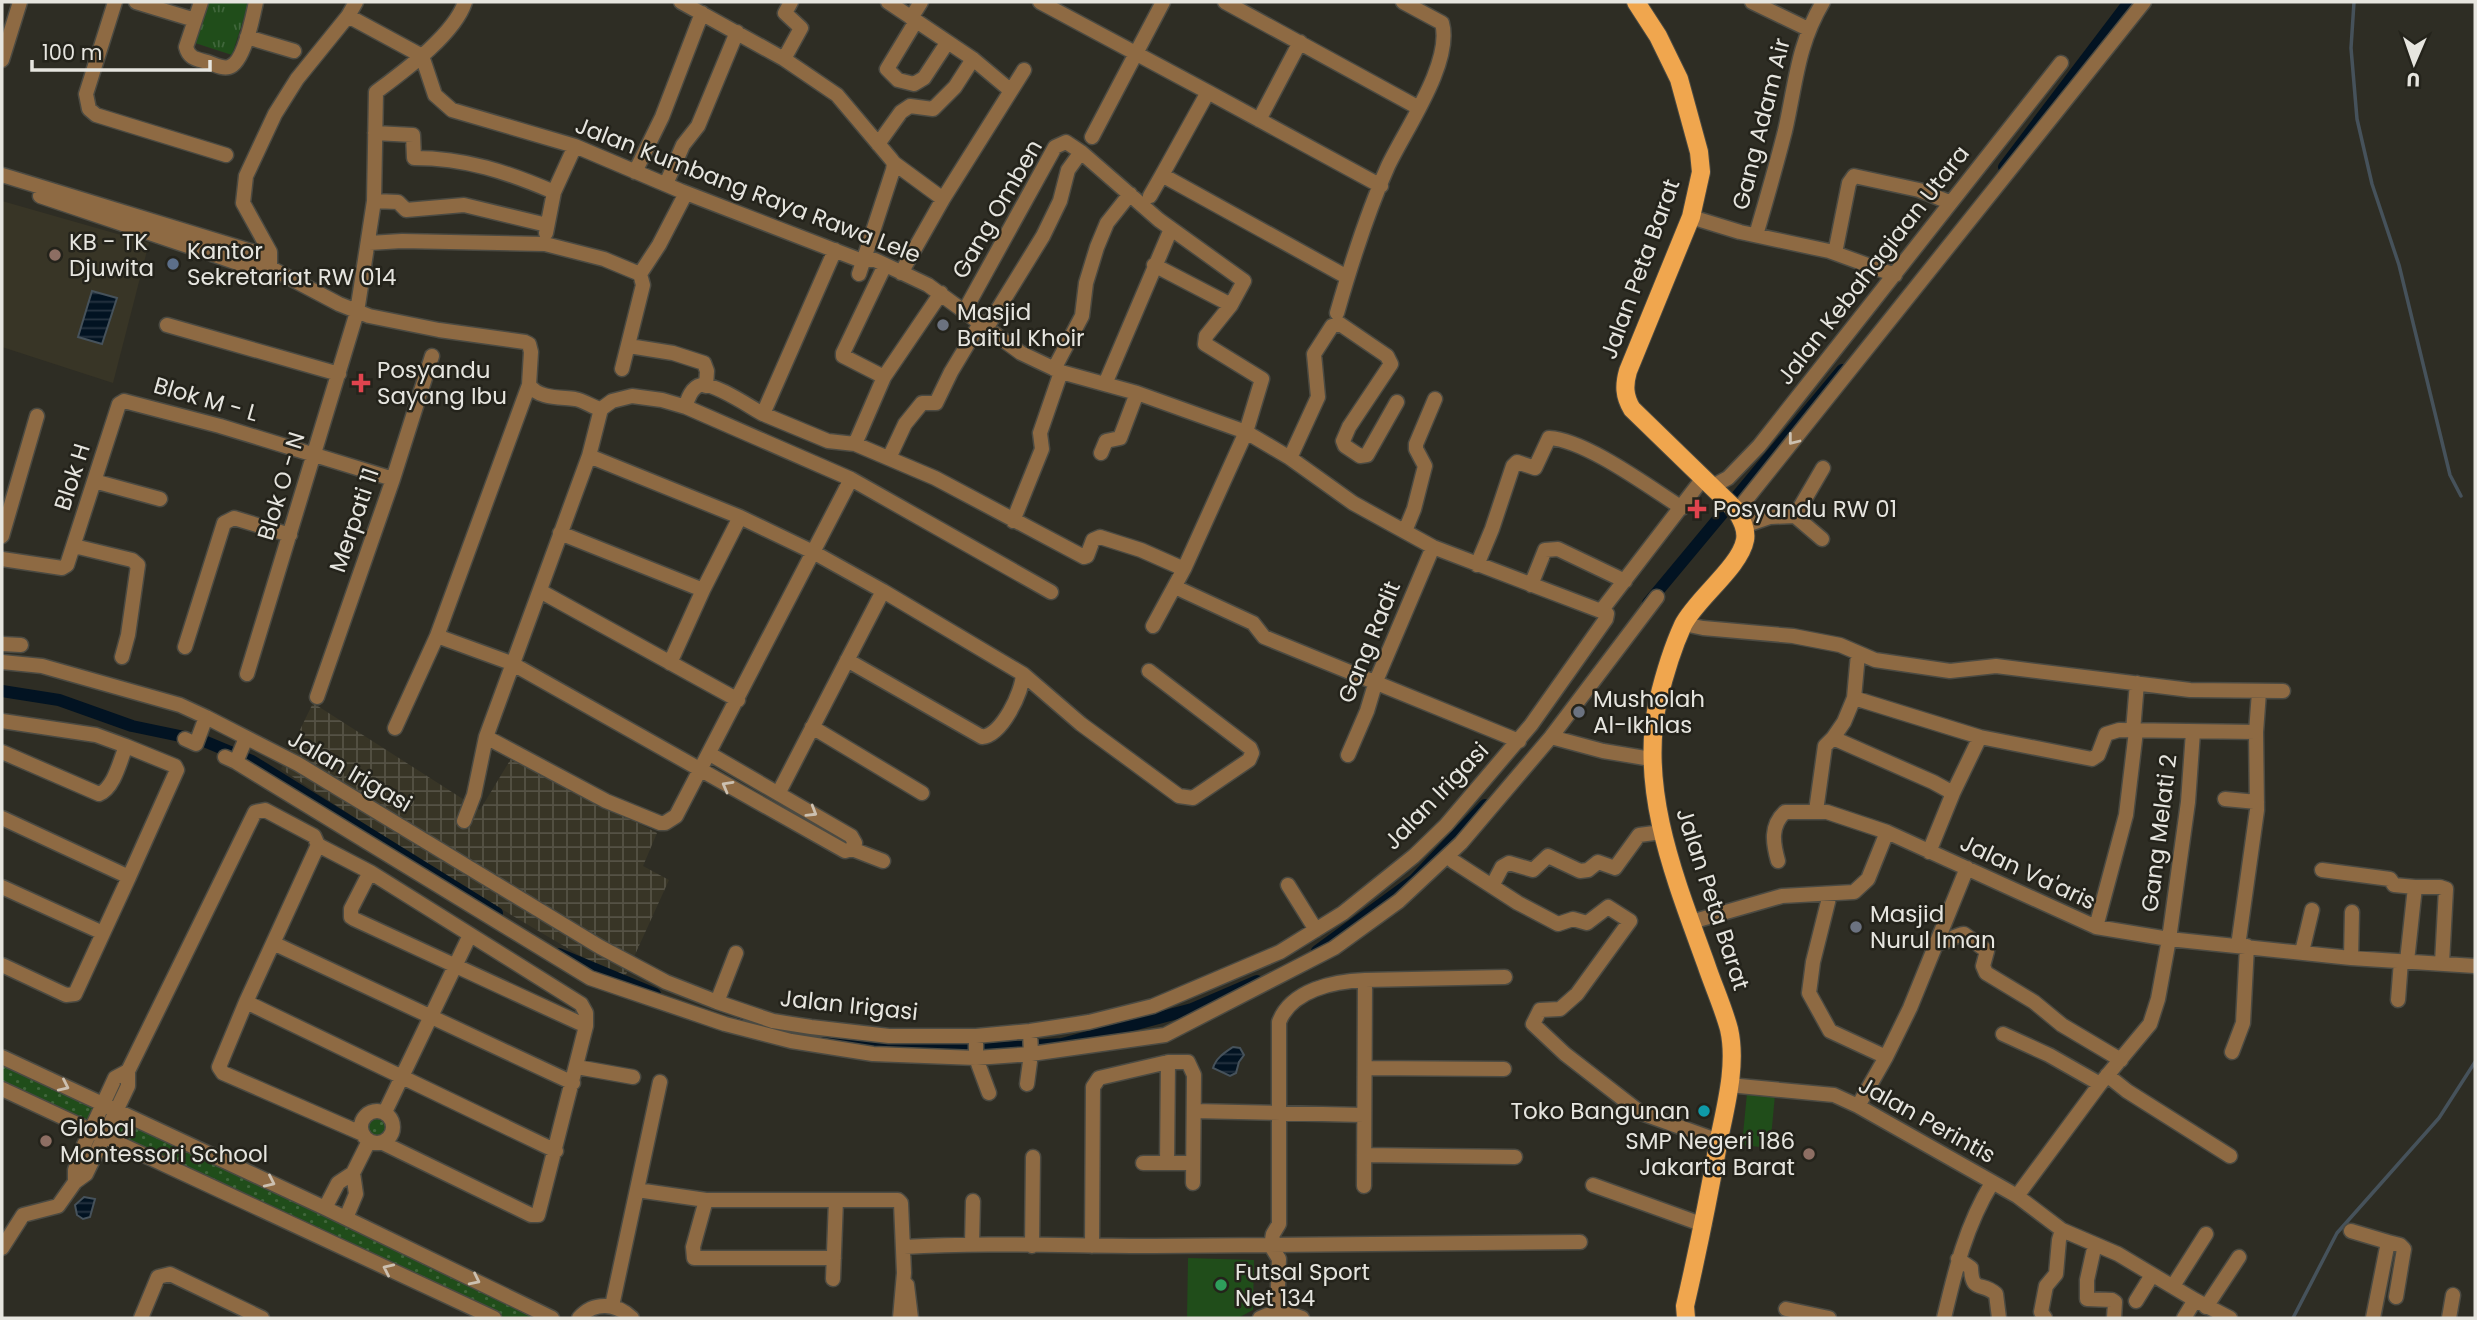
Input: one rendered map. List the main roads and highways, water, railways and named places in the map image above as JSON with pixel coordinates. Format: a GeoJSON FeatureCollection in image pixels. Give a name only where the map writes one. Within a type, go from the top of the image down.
{"type":"FeatureCollection","features":[{"type":"Feature","properties":{"kind":"main road","name":"Jalan Peta Barat"},"geometry":{"type":"LineString","coordinates":[[1636,2],[1658,36],[1679,79],[1696,137],[1701,172],[1691,217],[1628,371],[1625,397],[1632,409],[1710,483],[1739,516],[1745,540],[1739,554],[1684,624],[1662,686],[1654,719],[1651,759],[1662,832],[1729,1030],[1731,1058],[1729,1084],[1704,1225],[1685,1306],[1686,1318]]}},
{"type":"Feature","properties":{"kind":"water"},"geometry":{"type":"Polygon","coordinates":[[[92,291],[117,298],[102,344],[78,337],[92,291]]]}},
{"type":"Feature","properties":{"kind":"water"},"geometry":{"type":"Polygon","coordinates":[[[1233,1047],[1240,1048],[1244,1055],[1236,1073],[1230,1076],[1213,1068],[1218,1059],[1233,1047]]]}},
{"type":"Feature","properties":{"kind":"water"},"geometry":{"type":"Polygon","coordinates":[[[84,1197],[95,1199],[90,1217],[83,1219],[77,1215],[75,1205],[84,1197]]]}},
{"type":"Feature","properties":{"kind":"waterway"},"geometry":{"type":"LineString","coordinates":[[2004,167],[2129,2]]}},
{"type":"Feature","properties":{"kind":"waterway"},"geometry":{"type":"LineString","coordinates":[[2354,2],[2351,48],[2357,119],[2372,184],[2399,265],[2450,475],[2461,496]]}},
{"type":"Feature","properties":{"kind":"waterway"},"geometry":{"type":"LineString","coordinates":[[1648,603],[1842,370]]}},
{"type":"Feature","properties":{"kind":"waterway"},"geometry":{"type":"LineString","coordinates":[[2,691],[59,700],[132,726],[204,741],[252,761],[497,913]]}},
{"type":"Feature","properties":{"kind":"waterway"},"geometry":{"type":"LineString","coordinates":[[1317,951],[1414,880],[1485,805]]}},
{"type":"Feature","properties":{"kind":"waterway"},"geometry":{"type":"LineString","coordinates":[[559,954],[655,994]]}},
{"type":"Feature","properties":{"kind":"waterway"},"geometry":{"type":"LineString","coordinates":[[742,1022],[810,1036],[968,1050],[1062,1044],[1192,1009],[1257,981]]}},
{"type":"Feature","properties":{"kind":"waterway"},"geometry":{"type":"LineString","coordinates":[[2293,1318],[2337,1233],[2439,1118],[2475,1062]]}},
{"type":"Feature","properties":{"kind":"place","name":"KB - TK Djuwita"},"geometry":{"type":"Point","coordinates":[55,255]}},
{"type":"Feature","properties":{"kind":"place","name":"Kantor Sekretariat RW 014"},"geometry":{"type":"Point","coordinates":[173,264]}},
{"type":"Feature","properties":{"kind":"place","name":"Masjid Baitul Khoir"},"geometry":{"type":"Point","coordinates":[943,325]}},
{"type":"Feature","properties":{"kind":"place","name":"Posyandu Sayang Ibu"},"geometry":{"type":"Point","coordinates":[361,383]}},
{"type":"Feature","properties":{"kind":"place","name":"Posyandu RW 01"},"geometry":{"type":"Point","coordinates":[1697,509]}},
{"type":"Feature","properties":{"kind":"place","name":"Musholah Al-Ikhlas"},"geometry":{"type":"Point","coordinates":[1579,712]}},
{"type":"Feature","properties":{"kind":"place","name":"Masjid Nurul Iman"},"geometry":{"type":"Point","coordinates":[1856,927]}},
{"type":"Feature","properties":{"kind":"place","name":"Toko Bangunan"},"geometry":{"type":"Point","coordinates":[1704,1111]}},
{"type":"Feature","properties":{"kind":"place","name":"Global Montessori School"},"geometry":{"type":"Point","coordinates":[46,1141]}},
{"type":"Feature","properties":{"kind":"place","name":"SMP Negeri 186 Jakarta Barat"},"geometry":{"type":"Point","coordinates":[1809,1154]}},
{"type":"Feature","properties":{"kind":"place","name":"Futsal Sport Net 134"},"geometry":{"type":"Point","coordinates":[1221,1285]}}]}
